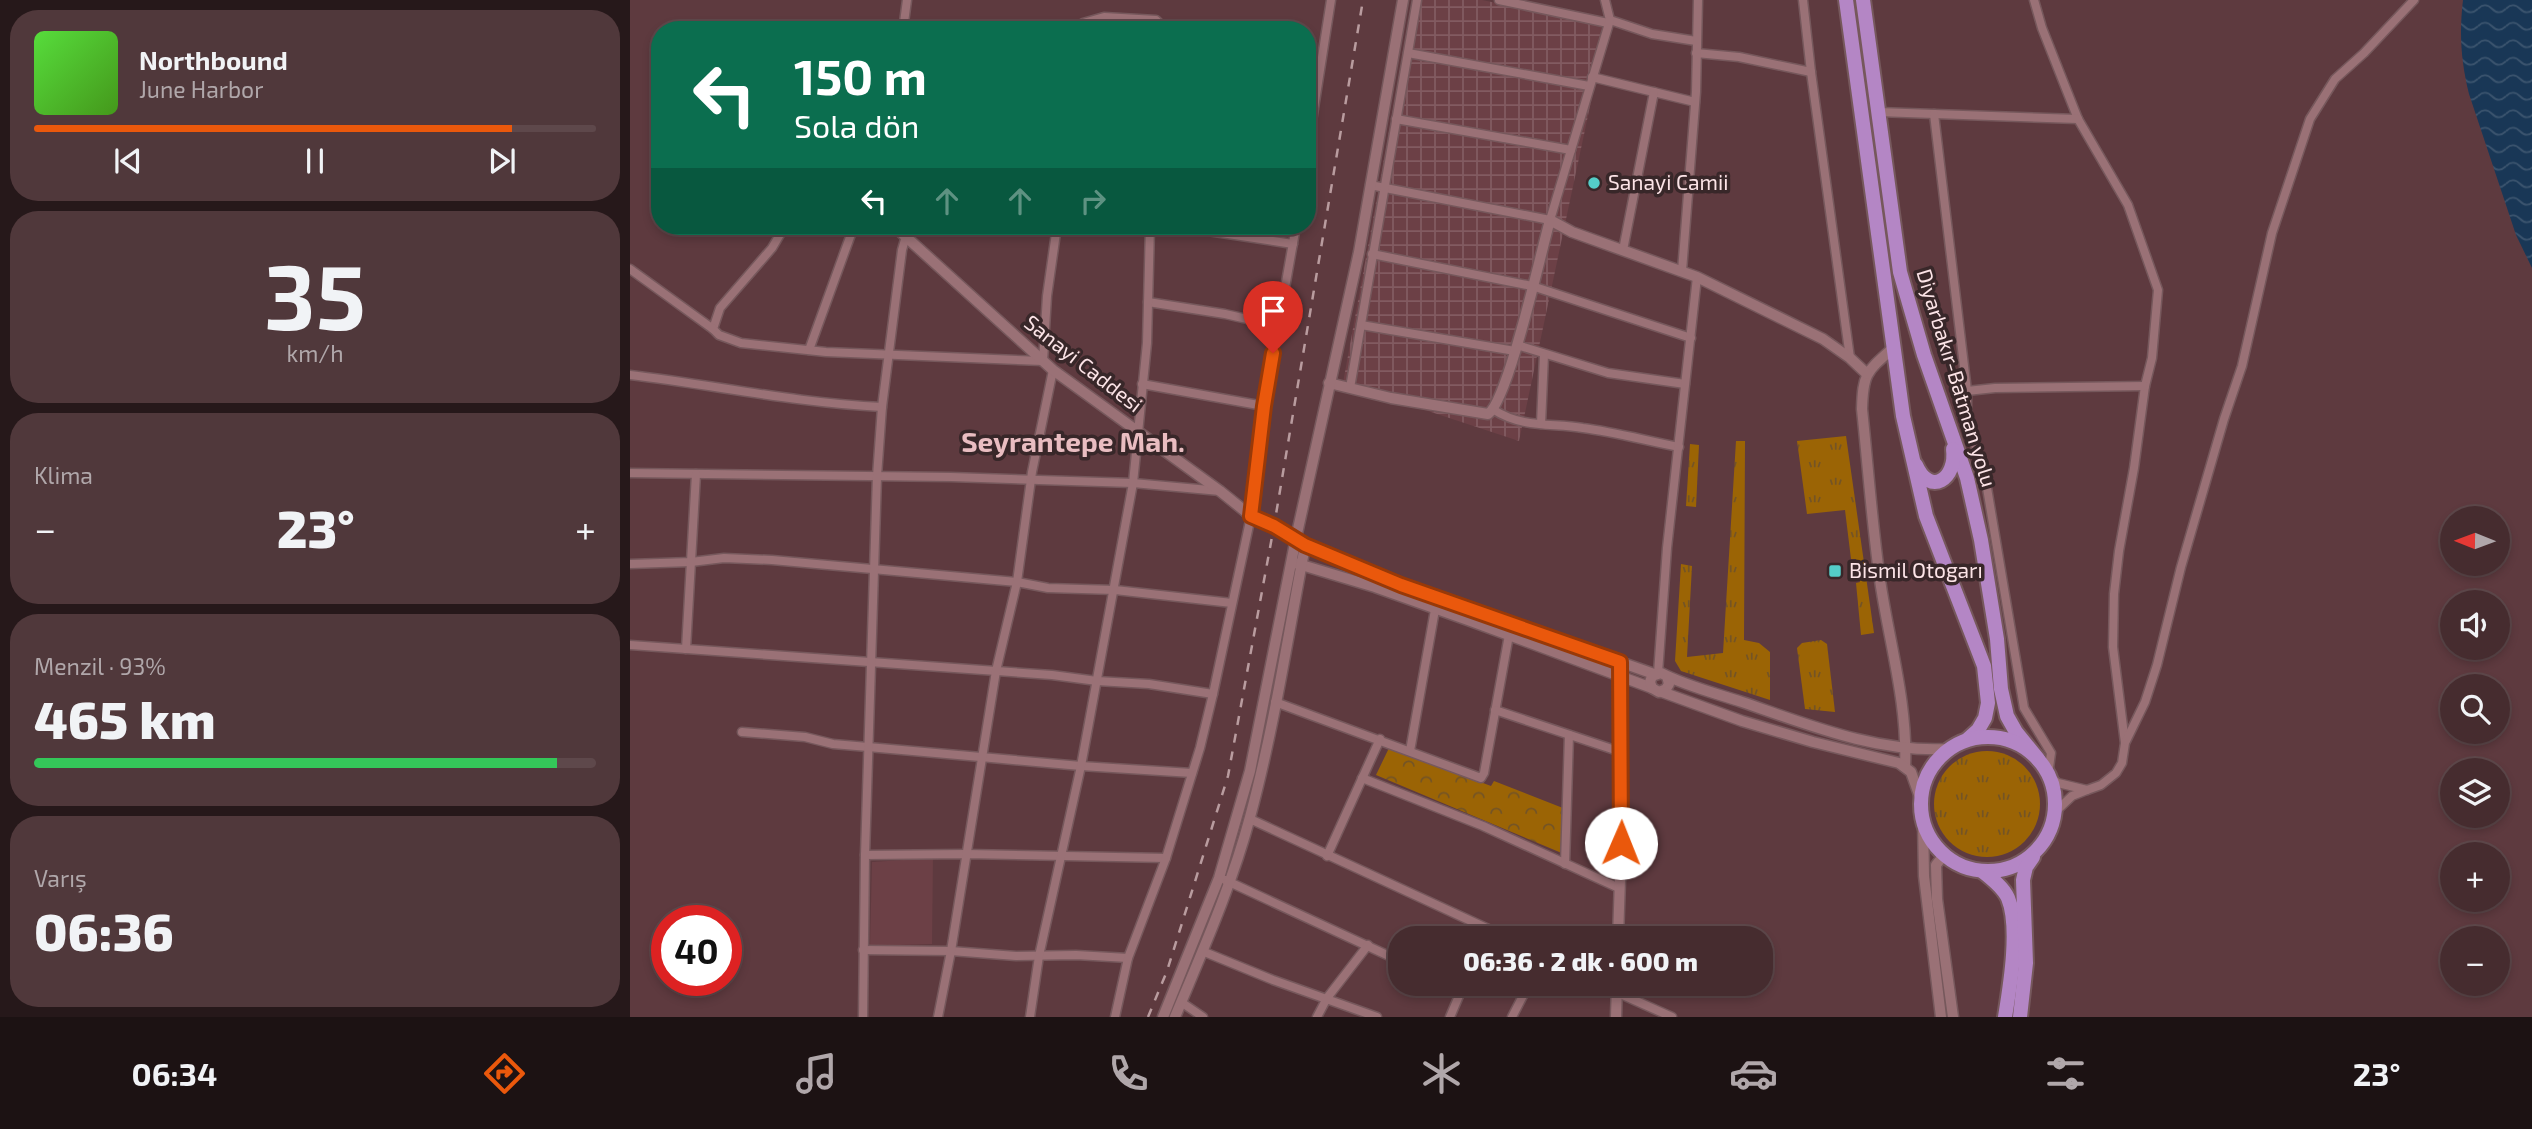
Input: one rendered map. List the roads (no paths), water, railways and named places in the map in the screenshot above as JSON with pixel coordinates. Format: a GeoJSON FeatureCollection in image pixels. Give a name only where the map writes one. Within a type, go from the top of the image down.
{"type":"FeatureCollection","features":[{"type":"Feature","properties":{"kind":"highway","name":"Diyarbakır-Batman yolu"},"geometry":{"type":"LineString","coordinates":[[1846,0],[1892,349],[1911,454],[1926,516],[1984,666],[1988,703],[1985,718],[1978,730],[1968,739]]}},
{"type":"Feature","properties":{"kind":"highway","name":"Diyarbakır-Batman yolu"},"geometry":{"type":"LineString","coordinates":[[1863,0],[1900,272],[1908,306],[1967,478],[1981,540],[2007,716],[2038,759]]}},
{"type":"Feature","properties":{"kind":"highway"},"geometry":{"type":"LineString","coordinates":[[1911,454],[1920,475],[1932,482],[1941,481],[1953,468],[1950,430]]}},
{"type":"Feature","properties":{"kind":"highway"},"geometry":{"type":"LineString","coordinates":[[2020,1017],[2026,963],[2023,880],[2026,867],[2049,832],[2054,813],[2054,794],[2048,775],[2038,759],[2023,746],[2005,738],[1986,736],[1968,739],[1949,749],[1935,762],[1925,780],[1921,800],[1923,821],[1931,839],[1944,855],[1962,866],[1982,871],[2012,866],[2037,849]]}},
{"type":"Feature","properties":{"kind":"highway"},"geometry":{"type":"LineString","coordinates":[[1982,871],[2009,900],[2011,974],[2005,1017]]}},
{"type":"Feature","properties":{"kind":"street"},"geometry":{"type":"LineString","coordinates":[[904,21],[907,0]]}},
{"type":"Feature","properties":{"kind":"street"},"geometry":{"type":"LineString","coordinates":[[1316,89],[1331,0]]}},
{"type":"Feature","properties":{"kind":"street"},"geometry":{"type":"LineString","coordinates":[[1163,1017],[1250,819],[1275,702],[1296,563],[1296,538],[1359,251],[1403,0]]}},
{"type":"Feature","properties":{"kind":"street"},"geometry":{"type":"LineString","coordinates":[[1350,388],[1417,0]]}},
{"type":"Feature","properties":{"kind":"street"},"geometry":{"type":"LineString","coordinates":[[1499,0],[1609,21],[1652,34],[1696,41]]}},
{"type":"Feature","properties":{"kind":"street"},"geometry":{"type":"LineString","coordinates":[[1329,383],[1391,398],[1488,414],[1494,410],[1508,377],[1550,220],[1609,21],[1605,0]]}},
{"type":"Feature","properties":{"kind":"street"},"geometry":{"type":"LineString","coordinates":[[1682,271],[1695,102],[1698,0]]}},
{"type":"Feature","properties":{"kind":"street"},"geometry":{"type":"LineString","coordinates":[[1803,0],[1850,358]]}},
{"type":"Feature","properties":{"kind":"street"},"geometry":{"type":"LineString","coordinates":[[2034,0],[2042,28],[2078,119],[2128,205],[2158,290],[2152,358],[2145,386],[2114,594],[2113,647],[2125,743],[2122,763],[2116,773],[2101,785],[2072,796],[2054,813]]}},
{"type":"Feature","properties":{"kind":"street"},"geometry":{"type":"LineString","coordinates":[[2125,743],[2146,702],[2157,665],[2181,566],[2242,366],[2272,233],[2310,119],[2335,79],[2373,45],[2414,0]]}},
{"type":"Feature","properties":{"kind":"street"},"geometry":{"type":"LineString","coordinates":[[1091,21],[1104,18],[1157,21]]}},
{"type":"Feature","properties":{"kind":"street"},"geometry":{"type":"LineString","coordinates":[[1408,53],[1589,86]]}},
{"type":"Feature","properties":{"kind":"street"},"geometry":{"type":"LineString","coordinates":[[1696,53],[1739,57],[1811,72]]}},
{"type":"Feature","properties":{"kind":"street"},"geometry":{"type":"LineString","coordinates":[[1592,77],[1695,102]]}},
{"type":"Feature","properties":{"kind":"street"},"geometry":{"type":"LineString","coordinates":[[1623,250],[1654,92]]}},
{"type":"Feature","properties":{"kind":"street"},"geometry":{"type":"LineString","coordinates":[[1878,112],[2078,119]]}},
{"type":"Feature","properties":{"kind":"street"},"geometry":{"type":"LineString","coordinates":[[1934,114],[1967,391],[1968,419],[1985,476],[2024,708],[2051,753],[2048,775],[2058,783],[2087,790]]}},
{"type":"Feature","properties":{"kind":"street"},"geometry":{"type":"LineString","coordinates":[[1396,119],[1571,150]]}},
{"type":"Feature","properties":{"kind":"street"},"geometry":{"type":"LineString","coordinates":[[1370,185],[1550,220],[1572,232],[1698,277],[1823,339],[1867,374]]}},
{"type":"Feature","properties":{"kind":"street"},"geometry":{"type":"LineString","coordinates":[[713,329],[720,308],[772,248],[780,235]]}},
{"type":"Feature","properties":{"kind":"street"},"geometry":{"type":"LineString","coordinates":[[809,350],[850,235]]}},
{"type":"Feature","properties":{"kind":"street"},"geometry":{"type":"LineString","coordinates":[[630,269],[719,335],[741,343],[888,356],[1043,361],[1047,296],[1056,235]]}},
{"type":"Feature","properties":{"kind":"street"},"geometry":{"type":"LineString","coordinates":[[1030,1017],[1039,956],[1081,766],[1133,483],[1147,343],[1150,235]]}},
{"type":"Feature","properties":{"kind":"street"},"geometry":{"type":"LineString","coordinates":[[1234,235],[1293,244]]}},
{"type":"Feature","properties":{"kind":"street"},"geometry":{"type":"LineString","coordinates":[[1115,1017],[1128,958],[1166,858],[1213,694],[1251,516],[1264,406],[1294,235]]}},
{"type":"Feature","properties":{"kind":"street"},"geometry":{"type":"LineString","coordinates":[[863,1017],[865,855],[877,476],[882,407],[905,236]]}},
{"type":"Feature","properties":{"kind":"street","name":"Sanayi Caddesi"},"geometry":{"type":"LineString","coordinates":[[905,236],[1053,370],[1251,516],[1305,545],[1436,603]]}},
{"type":"Feature","properties":{"kind":"street"},"geometry":{"type":"LineString","coordinates":[[1372,254],[1532,286],[1691,338]]}},
{"type":"Feature","properties":{"kind":"street"},"geometry":{"type":"LineString","coordinates":[[1657,690],[1668,687],[1660,674],[1667,548],[1698,277]]}},
{"type":"Feature","properties":{"kind":"street"},"geometry":{"type":"LineString","coordinates":[[1148,302],[1225,314],[1278,326]]}},
{"type":"Feature","properties":{"kind":"street"},"geometry":{"type":"LineString","coordinates":[[1360,325],[1516,348],[1608,373],[1685,384]]}},
{"type":"Feature","properties":{"kind":"street"},"geometry":{"type":"LineString","coordinates":[[1892,349],[1867,374],[1863,383],[1862,409],[1880,579],[1902,703],[1905,767]]}},
{"type":"Feature","properties":{"kind":"street"},"geometry":{"type":"LineString","coordinates":[[1541,424],[1544,355]]}},
{"type":"Feature","properties":{"kind":"street"},"geometry":{"type":"LineString","coordinates":[[937,1017],[951,951],[996,671],[1017,582],[1031,480],[1053,370]]}},
{"type":"Feature","properties":{"kind":"street"},"geometry":{"type":"LineString","coordinates":[[630,375],[756,395],[882,407]]}},
{"type":"Feature","properties":{"kind":"street"},"geometry":{"type":"LineString","coordinates":[[1142,384],[1264,406]]}},
{"type":"Feature","properties":{"kind":"street"},"geometry":{"type":"LineString","coordinates":[[1967,391],[1995,388],[2145,386]]}},
{"type":"Feature","properties":{"kind":"street"},"geometry":{"type":"LineString","coordinates":[[1494,410],[1517,422],[1595,429],[1679,447]]}},
{"type":"Feature","properties":{"kind":"street"},"geometry":{"type":"LineString","coordinates":[[630,473],[1133,483],[1220,491]]}},
{"type":"Feature","properties":{"kind":"street"},"geometry":{"type":"LineString","coordinates":[[686,649],[696,474]]}},
{"type":"Feature","properties":{"kind":"street"},"geometry":{"type":"LineString","coordinates":[[1175,1017],[1202,951],[1224,879],[1296,563],[1305,545]]}},
{"type":"Feature","properties":{"kind":"street"},"geometry":{"type":"LineString","coordinates":[[630,564],[724,558],[873,568],[1232,603]]}},
{"type":"Feature","properties":{"kind":"street"},"geometry":{"type":"LineString","coordinates":[[1296,563],[1436,603],[1870,743],[1906,749],[1949,749]]}},
{"type":"Feature","properties":{"kind":"street"},"geometry":{"type":"LineString","coordinates":[[1436,603],[1509,635],[1742,721],[1905,767],[1911,772],[1921,800]]}},
{"type":"Feature","properties":{"kind":"street"},"geometry":{"type":"LineString","coordinates":[[1410,751],[1436,603]]}},
{"type":"Feature","properties":{"kind":"street"},"geometry":{"type":"LineString","coordinates":[[1275,702],[1481,778],[1509,635]]}},
{"type":"Feature","properties":{"kind":"street"},"geometry":{"type":"LineString","coordinates":[[630,645],[996,671],[1149,684],[1213,694]]}},
{"type":"Feature","properties":{"kind":"street"},"geometry":{"type":"LineString","coordinates":[[1618,926],[1620,662]]}},
{"type":"Feature","properties":{"kind":"street"},"geometry":{"type":"LineString","coordinates":[[1657,690],[1650,682],[1660,674]]}},
{"type":"Feature","properties":{"kind":"street"},"geometry":{"type":"LineString","coordinates":[[1495,710],[1621,752]]}},
{"type":"Feature","properties":{"kind":"street"},"geometry":{"type":"LineString","coordinates":[[742,732],[805,737],[833,744],[1192,773]]}},
{"type":"Feature","properties":{"kind":"street"},"geometry":{"type":"LineString","coordinates":[[1566,863],[1569,735]]}},
{"type":"Feature","properties":{"kind":"street"},"geometry":{"type":"LineString","coordinates":[[1327,856],[1380,739]]}},
{"type":"Feature","properties":{"kind":"street"},"geometry":{"type":"LineString","coordinates":[[1362,778],[1483,827],[1619,888]]}},
{"type":"Feature","properties":{"kind":"street"},"geometry":{"type":"LineString","coordinates":[[1250,819],[1470,926]]}},
{"type":"Feature","properties":{"kind":"street"},"geometry":{"type":"LineString","coordinates":[[1923,821],[1924,876],[1941,1017]]}},
{"type":"Feature","properties":{"kind":"street"},"geometry":{"type":"LineString","coordinates":[[865,855],[1166,858]]}},
{"type":"Feature","properties":{"kind":"street"},"geometry":{"type":"LineString","coordinates":[[1944,855],[1936,865],[1937,900],[1953,1017]]}},
{"type":"Feature","properties":{"kind":"street"},"geometry":{"type":"LineString","coordinates":[[1224,879],[1388,955]]}},
{"type":"Feature","properties":{"kind":"street"},"geometry":{"type":"LineString","coordinates":[[1317,1017],[1327,998],[1368,945]]}},
{"type":"Feature","properties":{"kind":"street"},"geometry":{"type":"LineString","coordinates":[[863,950],[1128,958]]}},
{"type":"Feature","properties":{"kind":"street"},"geometry":{"type":"LineString","coordinates":[[1202,951],[1377,1017]]}},
{"type":"Feature","properties":{"kind":"street"},"geometry":{"type":"LineString","coordinates":[[1450,1017],[1457,996]]}},
{"type":"Feature","properties":{"kind":"street"},"geometry":{"type":"LineString","coordinates":[[1512,1017],[1523,996]]}},
{"type":"Feature","properties":{"kind":"street"},"geometry":{"type":"LineString","coordinates":[[1614,1014],[1615,996]]}},
{"type":"Feature","properties":{"kind":"street"},"geometry":{"type":"LineString","coordinates":[[1634,996],[1672,1017]]}},
{"type":"Feature","properties":{"kind":"street"},"geometry":{"type":"LineString","coordinates":[[1181,1002],[1203,1017]]}},
{"type":"Feature","properties":{"kind":"water"},"geometry":{"type":"Polygon","coordinates":[[[2463,0],[2532,0],[2532,268],[2516,235],[2469,94],[2461,47],[2463,0]]]}},
{"type":"Feature","properties":{"kind":"railway"},"geometry":{"type":"LineString","coordinates":[[1148,1017],[1167,971],[1228,776],[1274,526],[1363,0]]}},
{"type":"Feature","properties":{"kind":"place","name":"Sanayi Camii"},"geometry":{"type":"Point","coordinates":[1594,183]}},
{"type":"Feature","properties":{"kind":"place","name":"Bismil Otogarı"},"geometry":{"type":"Point","coordinates":[1835,571]}},
{"type":"Feature","properties":{"kind":"district","name":"Seyrantepe Mah."},"geometry":{"type":"Point","coordinates":[1073,442]}}]}
